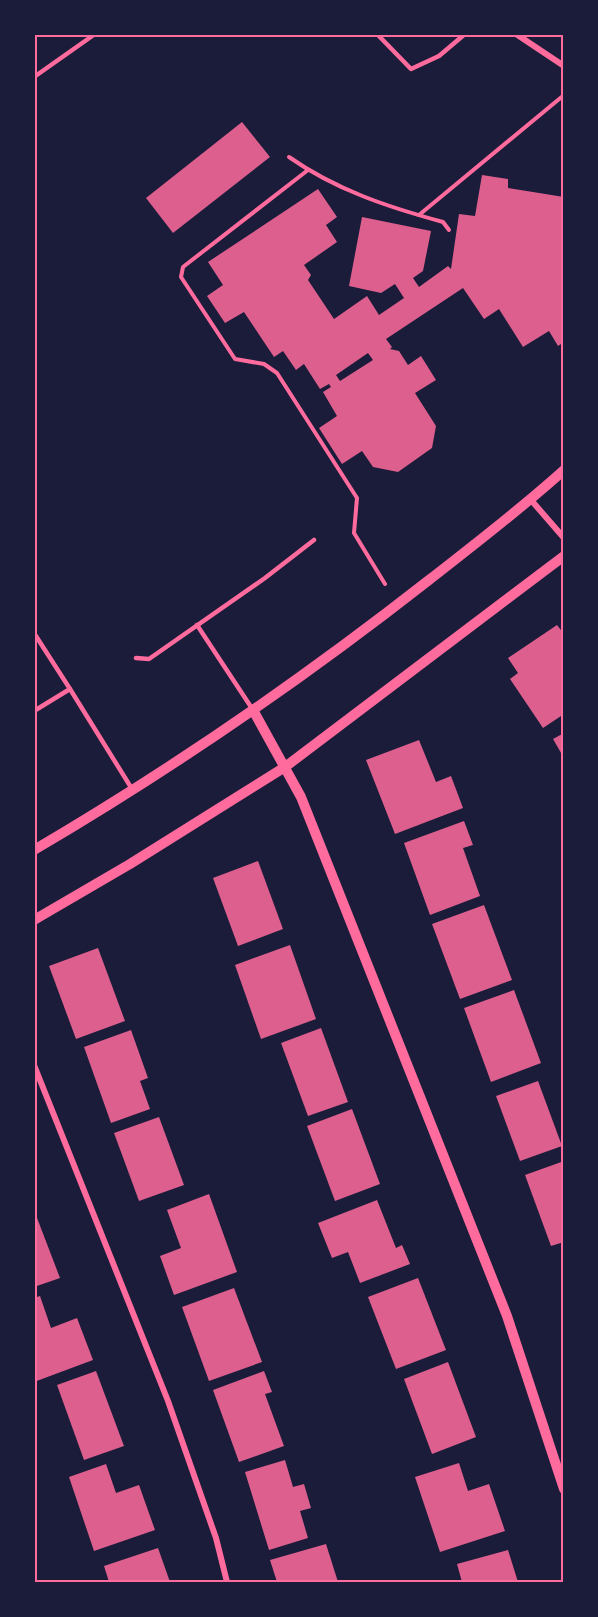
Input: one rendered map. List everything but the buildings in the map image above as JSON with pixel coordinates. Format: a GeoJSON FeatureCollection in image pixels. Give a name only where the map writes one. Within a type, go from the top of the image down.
{"type":"FeatureCollection","features":[{"type":"Feature","properties":{"kind":"street"},"geometry":{"type":"LineString","coordinates":[[516,34],[564,66]]}},
{"type":"Feature","properties":{"kind":"street"},"geometry":{"type":"LineString","coordinates":[[34,850],[134,791],[253,710],[379,619],[531,500],[564,470]]}},
{"type":"Feature","properties":{"kind":"street"},"geometry":{"type":"LineString","coordinates":[[531,500],[564,538]]}},
{"type":"Feature","properties":{"kind":"street"},"geometry":{"type":"LineString","coordinates":[[34,920],[130,864],[285,767],[564,556]]}},
{"type":"Feature","properties":{"kind":"street"},"geometry":{"type":"LineString","coordinates":[[253,710],[301,797],[507,1316],[564,1489]]}},
{"type":"Feature","properties":{"kind":"street"},"geometry":{"type":"LineString","coordinates":[[34,1065],[168,1401],[216,1538],[227,1582]]}},
{"type":"Feature","properties":{"kind":"lane"},"geometry":{"type":"LineString","coordinates":[[34,77],[95,34]]}},
{"type":"Feature","properties":{"kind":"lane"},"geometry":{"type":"LineString","coordinates":[[377,34],[411,69],[439,56],[465,34]]}},
{"type":"Feature","properties":{"kind":"lane"},"geometry":{"type":"LineString","coordinates":[[136,658],[149,659],[314,540]]}},
{"type":"Feature","properties":{"kind":"lane"},"geometry":{"type":"LineString","coordinates":[[197,625],[253,710]]}},
{"type":"Feature","properties":{"kind":"lane"},"geometry":{"type":"LineString","coordinates":[[34,633],[134,791]]}},
{"type":"Feature","properties":{"kind":"lane"},"geometry":{"type":"LineString","coordinates":[[34,711],[70,689]]}},
{"type":"Feature","properties":{"kind":"path"},"geometry":{"type":"LineString","coordinates":[[419,215],[564,95]]}},
{"type":"Feature","properties":{"kind":"path"},"geometry":{"type":"LineString","coordinates":[[289,157],[308,170],[374,202],[443,222],[449,230]]}},
{"type":"Feature","properties":{"kind":"path"},"geometry":{"type":"LineString","coordinates":[[308,170],[183,267],[181,278],[235,359],[264,364],[277,373],[357,498],[354,533],[385,584]]}}]}
